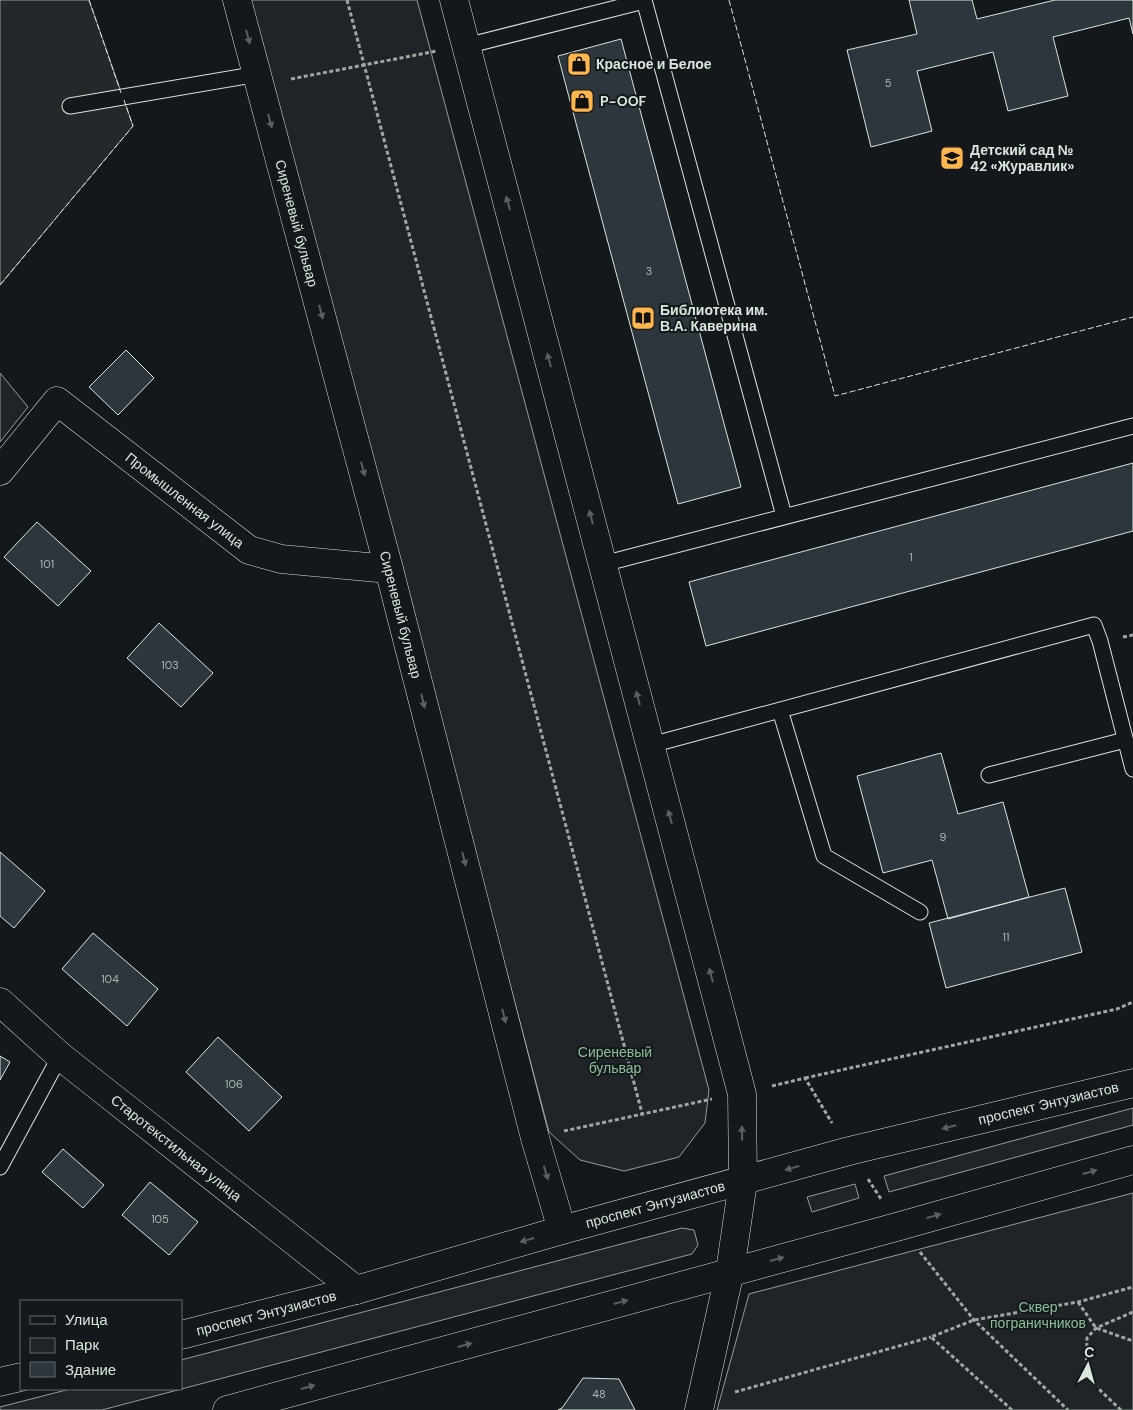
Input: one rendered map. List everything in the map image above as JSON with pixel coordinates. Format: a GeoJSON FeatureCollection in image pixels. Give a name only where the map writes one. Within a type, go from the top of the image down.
{"type":"FeatureCollection","features":[{"type":"Feature","properties":{"kind":"street","name":"Сиреневый бульвар"},"geometry":{"type":"LineString","coordinates":[[237,0],[389,570],[535,1138],[562,1230]]}},
{"type":"Feature","properties":{"kind":"street"},"geometry":{"type":"LineString","coordinates":[[454,0],[742,1094],[743,1182],[730,1271],[701,1405]]}},
{"type":"Feature","properties":{"kind":"street","name":"Промышленная улица"},"geometry":{"type":"LineString","coordinates":[[0,471],[57,401],[250,550],[281,559],[389,570]]}},
{"type":"Feature","properties":{"kind":"street","name":"Старотекстильная улица"},"geometry":{"type":"LineString","coordinates":[[0,1002],[60,1056],[356,1290]]}},
{"type":"Feature","properties":{"kind":"street","name":"проспект Энтузиастов"},"geometry":{"type":"LineString","coordinates":[[182,1335],[356,1290],[562,1230],[743,1182],[849,1151],[1133,1083]]}},
{"type":"Feature","properties":{"kind":"street"},"geometry":{"type":"LineString","coordinates":[[227,1410],[282,1403],[730,1271],[900,1226],[1133,1160]]}},
{"type":"Feature","properties":{"kind":"street"},"geometry":{"type":"LineString","coordinates":[[0,1382],[20,1377]]}},
{"type":"Feature","properties":{"kind":"lane"},"geometry":{"type":"LineString","coordinates":[[466,46],[644,0],[784,516]]}},
{"type":"Feature","properties":{"kind":"lane"},"geometry":{"type":"LineString","coordinates":[[70,106],[259,79]]}},
{"type":"Feature","properties":{"kind":"lane"},"geometry":{"type":"LineString","coordinates":[[603,564],[1133,426]]}},
{"type":"Feature","properties":{"kind":"lane"},"geometry":{"type":"LineString","coordinates":[[651,745],[1094,625],[1133,769]]}},
{"type":"Feature","properties":{"kind":"lane"},"geometry":{"type":"LineString","coordinates":[[780,710],[824,856],[920,912]]}},
{"type":"Feature","properties":{"kind":"lane"},"geometry":{"type":"LineString","coordinates":[[989,775],[1125,740]]}},
{"type":"Feature","properties":{"kind":"lane"},"geometry":{"type":"LineString","coordinates":[[0,1167],[60,1056]]}},
{"type":"Feature","properties":{"kind":"path"},"geometry":{"type":"LineString","coordinates":[[347,0],[642,1113]]}},
{"type":"Feature","properties":{"kind":"path"},"geometry":{"type":"LineString","coordinates":[[259,79],[365,64],[466,46]]}},
{"type":"Feature","properties":{"kind":"path"},"geometry":{"type":"LineString","coordinates":[[535,1138],[642,1113],[742,1094],[805,1078],[1117,1009],[1133,1002]]}},
{"type":"Feature","properties":{"kind":"path"},"geometry":{"type":"LineString","coordinates":[[805,1078],[849,1151],[900,1226],[974,1320],[1068,1410]]}},
{"type":"Feature","properties":{"kind":"path"},"geometry":{"type":"LineString","coordinates":[[701,1405],[932,1337],[974,1320],[1078,1302],[1133,1286]]}},
{"type":"Feature","properties":{"kind":"path"},"geometry":{"type":"LineString","coordinates":[[1078,1302],[1096,1328],[1133,1341]]}},
{"type":"Feature","properties":{"kind":"path"},"geometry":{"type":"LineString","coordinates":[[1122,1410],[1086,1377],[1087,1338],[1096,1328],[1133,1312]]}},
{"type":"Feature","properties":{"kind":"path"},"geometry":{"type":"LineString","coordinates":[[932,1337],[1012,1410]]}},
{"type":"Feature","properties":{"kind":"green space","name":"Сиреневый бульвар"},"geometry":{"type":"Polygon","coordinates":[[[250,0],[417,0],[709,1090],[705,1123],[679,1157],[624,1171],[580,1160],[549,1132],[250,0]]]}},
{"type":"Feature","properties":{"kind":"green space"},"geometry":{"type":"Polygon","coordinates":[[[0,373],[28,407],[0,442],[0,373]]]}},
{"type":"Feature","properties":{"kind":"green space"},"geometry":{"type":"Polygon","coordinates":[[[1133,1108],[1133,1125],[889,1192],[884,1176],[1133,1108]]]}},
{"type":"Feature","properties":{"kind":"green space"},"geometry":{"type":"Polygon","coordinates":[[[855,1184],[859,1198],[812,1212],[807,1197],[855,1184]]]}},
{"type":"Feature","properties":{"kind":"green space","name":"Сквер пограничников"},"geometry":{"type":"Polygon","coordinates":[[[1133,1193],[1133,1410],[717,1410],[749,1294],[1133,1193]]]}},
{"type":"Feature","properties":{"kind":"green space"},"geometry":{"type":"Polygon","coordinates":[[[682,1228],[694,1230],[698,1245],[692,1254],[182,1389],[182,1360],[682,1228]]]}},
{"type":"Feature","properties":{"kind":"green space"},"geometry":{"type":"Polygon","coordinates":[[[66,1390],[178,1390],[102,1410],[0,1410],[0,1407],[66,1390]]]}},
{"type":"Feature","properties":{"kind":"shaded area"},"geometry":{"type":"Polygon","coordinates":[[[0,0],[89,0],[133,126],[0,285],[0,0]]]}},
{"type":"Feature","properties":{"kind":"building"},"geometry":{"type":"Polygon","coordinates":[[[909,0],[972,0],[977,19],[1055,0],[1133,0],[1133,34],[1129,18],[1053,37],[1068,96],[1008,111],[993,52],[917,71],[932,131],[871,147],[847,50],[917,34],[909,0]]]}},
{"type":"Feature","properties":{"kind":"building"},"geometry":{"type":"Polygon","coordinates":[[[621,39],[741,487],[678,504],[558,56],[621,39]]]}},
{"type":"Feature","properties":{"kind":"building"},"geometry":{"type":"Polygon","coordinates":[[[126,350],[154,378],[118,415],[89,387],[126,350]]]}},
{"type":"Feature","properties":{"kind":"building"},"geometry":{"type":"Polygon","coordinates":[[[1133,463],[1133,531],[706,646],[689,582],[1133,463]]]}},
{"type":"Feature","properties":{"kind":"building"},"geometry":{"type":"Polygon","coordinates":[[[37,522],[91,571],[58,606],[4,557],[37,522]]]}},
{"type":"Feature","properties":{"kind":"building"},"geometry":{"type":"Polygon","coordinates":[[[159,623],[213,673],[181,707],[127,658],[159,623]]]}},
{"type":"Feature","properties":{"kind":"building"},"geometry":{"type":"Polygon","coordinates":[[[941,753],[958,814],[1003,802],[1029,897],[948,919],[932,860],[883,873],[857,776],[941,753]]]}},
{"type":"Feature","properties":{"kind":"building"},"geometry":{"type":"Polygon","coordinates":[[[0,852],[45,891],[14,928],[0,916],[0,852]]]}},
{"type":"Feature","properties":{"kind":"building"},"geometry":{"type":"Polygon","coordinates":[[[1065,888],[1082,952],[946,988],[929,923],[1065,888]]]}},
{"type":"Feature","properties":{"kind":"building"},"geometry":{"type":"Polygon","coordinates":[[[93,933],[158,989],[127,1026],[62,969],[93,933]]]}},
{"type":"Feature","properties":{"kind":"building"},"geometry":{"type":"Polygon","coordinates":[[[218,1037],[282,1097],[249,1131],[186,1072],[218,1037]]]}},
{"type":"Feature","properties":{"kind":"building"},"geometry":{"type":"Polygon","coordinates":[[[0,1056],[10,1062],[0,1080],[0,1056]]]}},
{"type":"Feature","properties":{"kind":"building"},"geometry":{"type":"Polygon","coordinates":[[[63,1149],[104,1185],[83,1208],[42,1172],[63,1149]]]}},
{"type":"Feature","properties":{"kind":"building"},"geometry":{"type":"Polygon","coordinates":[[[150,1182],[198,1222],[169,1255],[122,1215],[150,1182]]]}},
{"type":"Feature","properties":{"kind":"building"},"geometry":{"type":"Polygon","coordinates":[[[583,1378],[619,1379],[635,1410],[558,1410],[562,1408],[583,1378]]]}},
{"type":"Feature","properties":{"kind":"fence"},"geometry":{"type":"LineString","coordinates":[[89,0],[121,93]]}},
{"type":"Feature","properties":{"kind":"fence"},"geometry":{"type":"LineString","coordinates":[[729,0],[835,396],[1133,317]]}},
{"type":"Feature","properties":{"kind":"fence"},"geometry":{"type":"LineString","coordinates":[[0,285],[133,126],[124,100]]}},
{"type":"Feature","properties":{"kind":"place","name":"Красное и Белое"},"geometry":{"type":"Point","coordinates":[579,64]}},
{"type":"Feature","properties":{"kind":"place","name":"P-OOF"},"geometry":{"type":"Point","coordinates":[582,101]}},
{"type":"Feature","properties":{"kind":"place","name":"Детский сад № 42 «Журавлик»"},"geometry":{"type":"Point","coordinates":[952,158]}},
{"type":"Feature","properties":{"kind":"place","name":"Библиотека им. В.А. Каверина"},"geometry":{"type":"Point","coordinates":[643,318]}}]}
